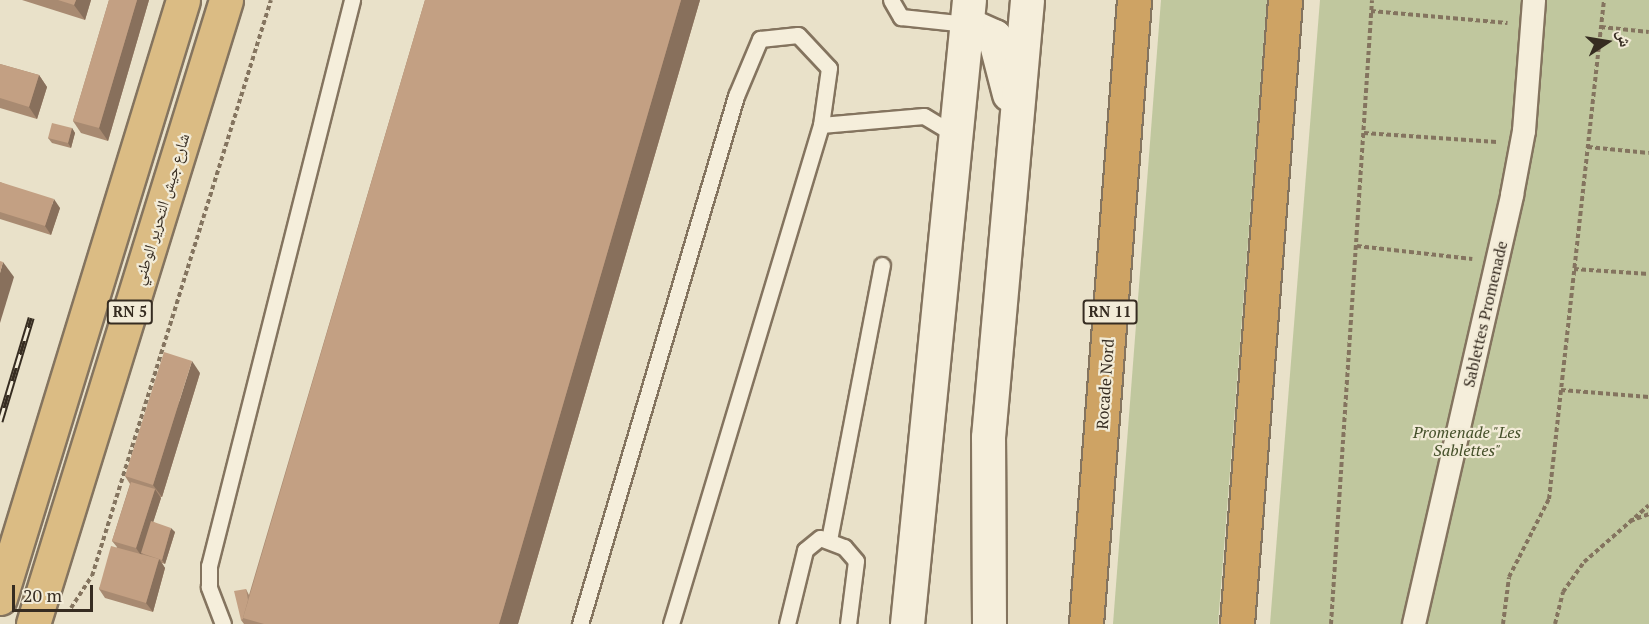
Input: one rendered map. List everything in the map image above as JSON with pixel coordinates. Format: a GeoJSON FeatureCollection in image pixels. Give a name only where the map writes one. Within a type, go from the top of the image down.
{"type":"FeatureCollection","features":[{"type":"Feature","properties":{"kind":"highway","name":"RN 5"},"geometry":{"type":"LineString","coordinates":[[0,598],[183,0]]}},
{"type":"Feature","properties":{"kind":"highway","name":"شارع جيش التحرير الوطني"},"geometry":{"type":"LineString","coordinates":[[33,624],[226,0]]}},
{"type":"Feature","properties":{"kind":"highway","name":"Rocade Nord"},"geometry":{"type":"LineString","coordinates":[[1086,624],[1134,0]]}},
{"type":"Feature","properties":{"kind":"highway"},"geometry":{"type":"LineString","coordinates":[[1237,624],[1285,0]]}},
{"type":"Feature","properties":{"kind":"street"},"geometry":{"type":"LineString","coordinates":[[988,624],[988,437],[1027,0]]}},
{"type":"Feature","properties":{"kind":"street","name":"Sablettes Promenade"},"geometry":{"type":"LineString","coordinates":[[1414,624],[1522,144],[1534,0]]}},
{"type":"Feature","properties":{"kind":"street"},"geometry":{"type":"LineString","coordinates":[[968,12],[994,36],[1016,123]]}},
{"type":"Feature","properties":{"kind":"street"},"geometry":{"type":"LineString","coordinates":[[906,624],[968,12]]}},
{"type":"Feature","properties":{"kind":"lane"},"geometry":{"type":"LineString","coordinates":[[223,624],[208,587],[209,566],[352,0]]}},
{"type":"Feature","properties":{"kind":"lane"},"geometry":{"type":"LineString","coordinates":[[891,0],[901,17],[968,12]]}},
{"type":"Feature","properties":{"kind":"lane"},"geometry":{"type":"LineString","coordinates":[[580,624],[736,96],[760,39],[798,35],[829,68],[821,125],[671,624]]}},
{"type":"Feature","properties":{"kind":"lane"},"geometry":{"type":"LineString","coordinates":[[821,125],[924,116],[956,135]]}},
{"type":"Feature","properties":{"kind":"lane"},"geometry":{"type":"LineString","coordinates":[[829,540],[882,265]]}},
{"type":"Feature","properties":{"kind":"lane"},"geometry":{"type":"LineString","coordinates":[[787,624],[807,546],[829,540]]}},
{"type":"Feature","properties":{"kind":"lane"},"geometry":{"type":"LineString","coordinates":[[829,540],[856,561],[848,624]]}},
{"type":"Feature","properties":{"kind":"path"},"geometry":{"type":"LineString","coordinates":[[68,613],[92,576],[271,0]]}},
{"type":"Feature","properties":{"kind":"path"},"geometry":{"type":"LineString","coordinates":[[1331,624],[1372,0]]}},
{"type":"Feature","properties":{"kind":"path"},"geometry":{"type":"LineString","coordinates":[[1503,624],[1509,577],[1549,499],[1604,0]]}},
{"type":"Feature","properties":{"kind":"path"},"geometry":{"type":"LineString","coordinates":[[1371,11],[1532,25]]}},
{"type":"Feature","properties":{"kind":"path"},"geometry":{"type":"LineString","coordinates":[[1601,27],[1649,32]]}},
{"type":"Feature","properties":{"kind":"path"},"geometry":{"type":"LineString","coordinates":[[1364,133],[1522,144]]}},
{"type":"Feature","properties":{"kind":"path"},"geometry":{"type":"LineString","coordinates":[[1588,147],[1649,153]]}},
{"type":"Feature","properties":{"kind":"path"},"geometry":{"type":"LineString","coordinates":[[1357,246],[1497,262]]}},
{"type":"Feature","properties":{"kind":"path"},"geometry":{"type":"LineString","coordinates":[[1574,269],[1649,274]]}},
{"type":"Feature","properties":{"kind":"path"},"geometry":{"type":"LineString","coordinates":[[1561,390],[1649,397]]}},
{"type":"Feature","properties":{"kind":"path"},"geometry":{"type":"LineString","coordinates":[[1555,624],[1563,592],[1584,562],[1625,524],[1649,506]]}},
{"type":"Feature","properties":{"kind":"path"},"geometry":{"type":"LineString","coordinates":[[1625,524],[1649,514]]}},
{"type":"Feature","properties":{"kind":"green space"},"geometry":{"type":"Polygon","coordinates":[[[1161,0],[1267,0],[1218,624],[1113,624],[1161,0]]]}},
{"type":"Feature","properties":{"kind":"green space","name":"Promenade \"Les Sablettes\""},"geometry":{"type":"Polygon","coordinates":[[[1320,0],[1649,0],[1649,624],[1270,624],[1320,0]]]}},
{"type":"Feature","properties":{"kind":"building"},"geometry":{"type":"Polygon","coordinates":[[[58,0],[76,0],[74,5],[58,0]]]}},
{"type":"Feature","properties":{"kind":"building"},"geometry":{"type":"Polygon","coordinates":[[[109,0],[137,0],[99,128],[73,121],[109,0]]]}},
{"type":"Feature","properties":{"kind":"building"},"geometry":{"type":"Polygon","coordinates":[[[425,0],[681,0],[499,624],[264,624],[243,618],[425,0]]]}},
{"type":"Feature","properties":{"kind":"building"},"geometry":{"type":"Polygon","coordinates":[[[0,64],[39,75],[29,107],[0,98],[0,64]]]}},
{"type":"Feature","properties":{"kind":"building"},"geometry":{"type":"Polygon","coordinates":[[[52,123],[72,128],[68,143],[48,138],[52,123]]]}},
{"type":"Feature","properties":{"kind":"building"},"geometry":{"type":"Polygon","coordinates":[[[0,182],[54,199],[45,226],[0,212],[0,182]]]}},
{"type":"Feature","properties":{"kind":"building"},"geometry":{"type":"Polygon","coordinates":[[[164,352],[192,361],[153,485],[125,476],[164,352]]]}},
{"type":"Feature","properties":{"kind":"building"},"geometry":{"type":"Polygon","coordinates":[[[131,482],[155,489],[136,548],[112,541],[131,482]]]}},
{"type":"Feature","properties":{"kind":"building"},"geometry":{"type":"Polygon","coordinates":[[[151,521],[171,528],[162,560],[141,553],[151,521]]]}},
{"type":"Feature","properties":{"kind":"building"},"geometry":{"type":"Polygon","coordinates":[[[111,546],[159,559],[146,603],[99,589],[111,546]]]}},
{"type":"Feature","properties":{"kind":"building"},"geometry":{"type":"Polygon","coordinates":[[[246,589],[248,600],[241,620],[234,591],[246,589]]]}},
{"type":"Feature","properties":{"kind":"railway"},"geometry":{"type":"LineString","coordinates":[[0,421],[31,318]]}}]}
